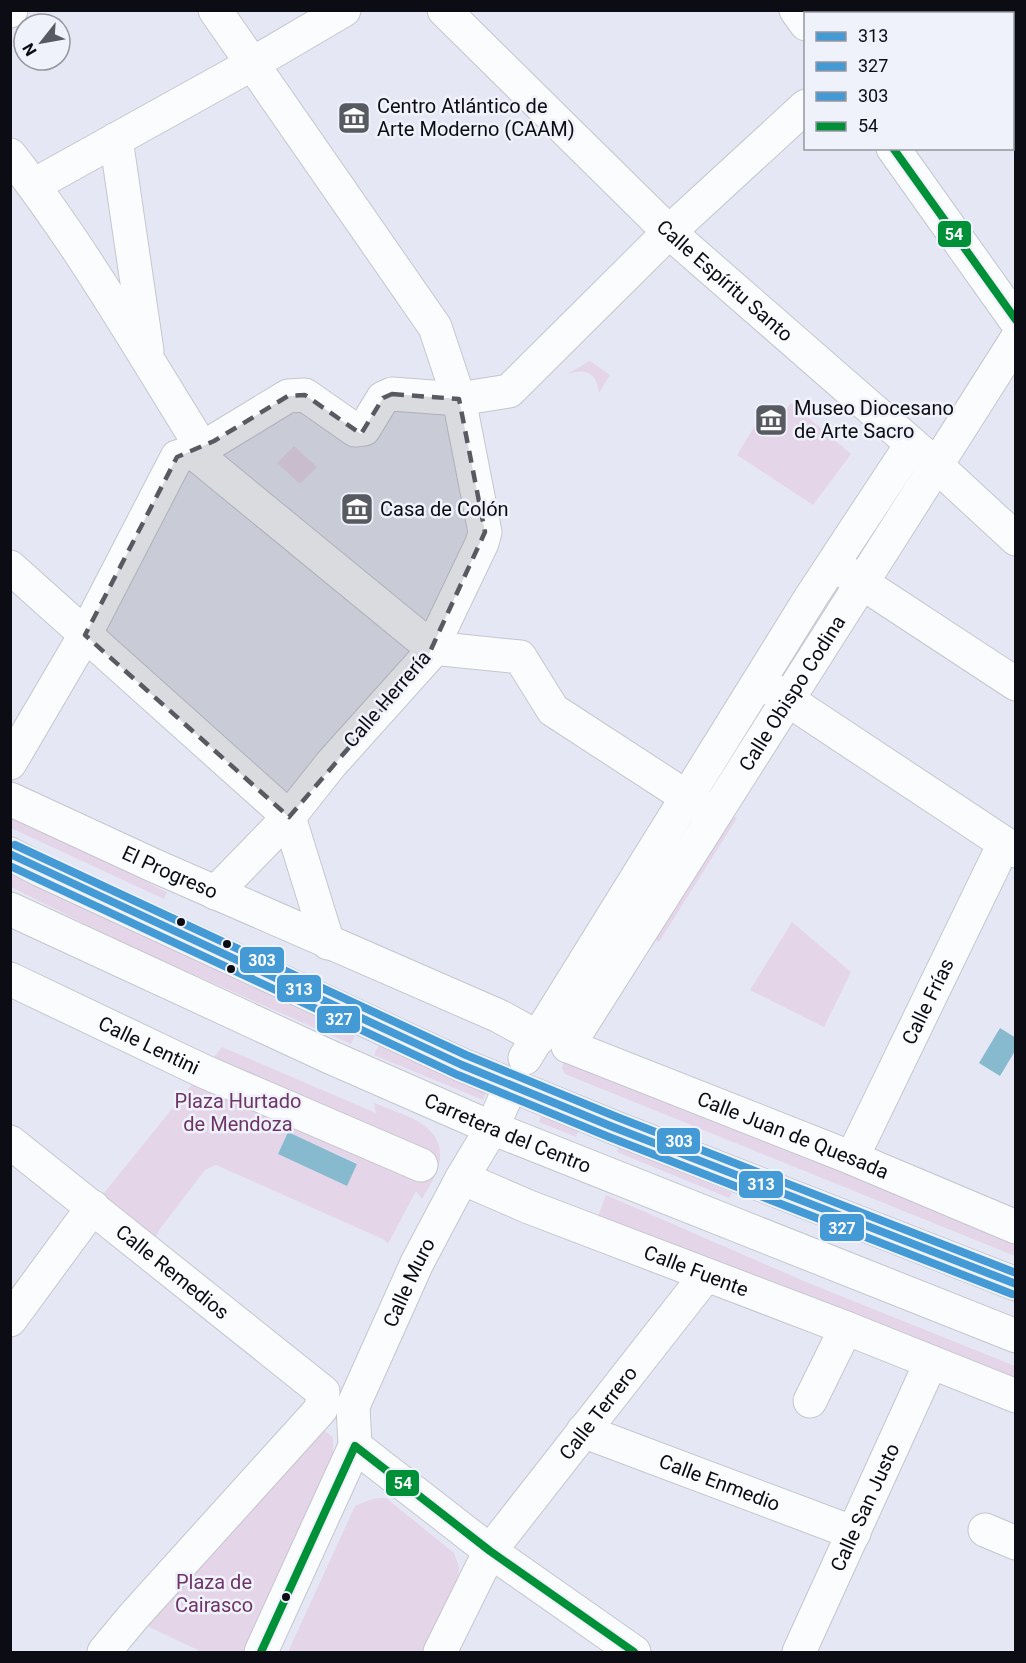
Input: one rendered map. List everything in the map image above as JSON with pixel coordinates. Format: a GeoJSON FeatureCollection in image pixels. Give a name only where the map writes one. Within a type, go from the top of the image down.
{"type":"FeatureCollection","features":[{"type":"Feature","properties":{"kind":"street","name":"Calle Herrería"},"geometry":{"type":"LineString","coordinates":[[215,10],[435,327],[459,399],[484,532],[482,543],[428,656],[332,764],[289,817],[215,893]]}},
{"type":"Feature","properties":{"kind":"street"},"geometry":{"type":"LineString","coordinates":[[34,185],[344,10]]}},
{"type":"Feature","properties":{"kind":"street","name":"Calle Espíritu Santo"},"geometry":{"type":"LineString","coordinates":[[444,10],[669,232],[936,465],[1016,539]]}},
{"type":"Feature","properties":{"kind":"street"},"geometry":{"type":"LineString","coordinates":[[10,763],[85,635],[177,457],[193,452],[288,396],[305,395],[355,430],[364,429],[383,398],[392,394],[459,399],[509,391],[669,232],[804,108]]}},
{"type":"Feature","properties":{"kind":"street"},"geometry":{"type":"LineString","coordinates":[[116,139],[149,362]]}},
{"type":"Feature","properties":{"kind":"street"},"geometry":{"type":"LineString","coordinates":[[894,150],[1016,321]]}},
{"type":"Feature","properties":{"kind":"street"},"geometry":{"type":"LineString","coordinates":[[10,155],[34,185],[194,435],[193,452]]}},
{"type":"Feature","properties":{"kind":"street","name":"Calle Obispo Codina"},"geometry":{"type":"LineString","coordinates":[[492,1128],[701,806],[788,699],[1016,340]]}},
{"type":"Feature","properties":{"kind":"street","name":"Calle Obispo Codina"},"geometry":{"type":"LineString","coordinates":[[701,806],[759,681],[911,445]]}},
{"type":"Feature","properties":{"kind":"street"},"geometry":{"type":"LineString","coordinates":[[193,452],[432,648],[520,657],[553,710],[701,806]]}},
{"type":"Feature","properties":{"kind":"street"},"geometry":{"type":"LineString","coordinates":[[833,564],[1016,684]]}},
{"type":"Feature","properties":{"kind":"street"},"geometry":{"type":"LineString","coordinates":[[10,567],[289,817],[328,943]]}},
{"type":"Feature","properties":{"kind":"street"},"geometry":{"type":"LineString","coordinates":[[759,681],[1010,848]]}},
{"type":"Feature","properties":{"kind":"street","name":"El Progreso"},"geometry":{"type":"LineString","coordinates":[[10,799],[215,893],[500,1016],[536,1057]]}},
{"type":"Feature","properties":{"kind":"street","name":"Calle Frías"},"geometry":{"type":"LineString","coordinates":[[852,1158],[1010,848]]}},
{"type":"Feature","properties":{"kind":"street"},"geometry":{"type":"LineString","coordinates":[[10,854],[462,1065],[536,1057],[613,1127],[1016,1284]]}},
{"type":"Feature","properties":{"kind":"street","name":"Carretera del Centro"},"geometry":{"type":"LineString","coordinates":[[10,909],[330,1057],[492,1128],[1016,1336]]}},
{"type":"Feature","properties":{"kind":"street","name":"Calle Lentini"},"geometry":{"type":"LineString","coordinates":[[10,979],[203,1071],[421,1165]]}},
{"type":"Feature","properties":{"kind":"street","name":"Calle Juan de Quesada"},"geometry":{"type":"LineString","coordinates":[[536,1057],[852,1158],[1016,1227]]}},
{"type":"Feature","properties":{"kind":"street","name":"Calle Muro"},"geometry":{"type":"LineString","coordinates":[[355,1446],[353,1406],[417,1263],[462,1178],[492,1128]]}},
{"type":"Feature","properties":{"kind":"street","name":"Calle Remedios"},"geometry":{"type":"LineString","coordinates":[[10,1142],[93,1207],[322,1400],[353,1406]]}},
{"type":"Feature","properties":{"kind":"street","name":"Calle Fuente"},"geometry":{"type":"LineString","coordinates":[[462,1178],[528,1208],[846,1328],[1016,1396]]}},
{"type":"Feature","properties":{"kind":"street"},"geometry":{"type":"LineString","coordinates":[[10,1320],[93,1207]]}},
{"type":"Feature","properties":{"kind":"street","name":"Calle Terrero"},"geometry":{"type":"LineString","coordinates":[[440,1653],[490,1551],[706,1275]]}},
{"type":"Feature","properties":{"kind":"street"},"geometry":{"type":"LineString","coordinates":[[810,1401],[846,1328]]}},
{"type":"Feature","properties":{"kind":"street","name":"Calle San Justo"},"geometry":{"type":"LineString","coordinates":[[799,1653],[931,1362]]}},
{"type":"Feature","properties":{"kind":"street"},"geometry":{"type":"LineString","coordinates":[[104,1653],[322,1400]]}},
{"type":"Feature","properties":{"kind":"street","name":"Calle Enmedio"},"geometry":{"type":"LineString","coordinates":[[583,1431],[854,1533]]}},
{"type":"Feature","properties":{"kind":"street"},"geometry":{"type":"LineString","coordinates":[[261,1653],[355,1446],[490,1551],[634,1653]]}},
{"type":"Feature","properties":{"kind":"street"},"geometry":{"type":"LineString","coordinates":[[985,1530],[1016,1543]]}},
{"type":"Feature","properties":{"kind":"highlighted area"},"geometry":{"type":"Polygon","coordinates":[[[392,394],[459,399],[485,532],[428,656],[289,817],[85,635],[177,457],[214,441],[288,396],[305,395],[361,434],[383,398],[392,394]]]}},
{"type":"Feature","properties":{"kind":"green space"},"geometry":{"type":"Polygon","coordinates":[[[590,361],[610,375],[599,393],[596,380],[589,373],[579,371],[567,374],[590,361]]]}},
{"type":"Feature","properties":{"kind":"green space"},"geometry":{"type":"Polygon","coordinates":[[[791,403],[851,454],[813,505],[737,455],[756,424],[767,432],[791,403]]]}},
{"type":"Feature","properties":{"kind":"green space"},"geometry":{"type":"Polygon","coordinates":[[[294,446],[317,467],[300,484],[277,463],[294,446]]]}},
{"type":"Feature","properties":{"kind":"green space"},"geometry":{"type":"Polygon","coordinates":[[[11,808],[167,892],[164,899],[11,828],[11,808]]]}},
{"type":"Feature","properties":{"kind":"green space"},"geometry":{"type":"Polygon","coordinates":[[[730,814],[737,818],[659,942],[652,938],[730,814]]]}},
{"type":"Feature","properties":{"kind":"green space"},"geometry":{"type":"Polygon","coordinates":[[[11,874],[355,1035],[351,1044],[125,944],[11,887],[11,874]]]}},
{"type":"Feature","properties":{"kind":"green space"},"geometry":{"type":"Polygon","coordinates":[[[792,922],[851,972],[824,1027],[750,990],[792,922]]]}},
{"type":"Feature","properties":{"kind":"green space"},"geometry":{"type":"Polygon","coordinates":[[[379,1044],[487,1090],[483,1100],[374,1055],[379,1044]]]}},
{"type":"Feature","properties":{"kind":"green space","name":"Plaza Hurtado de Mendoza"},"geometry":{"type":"Polygon","coordinates":[[[222,1047],[376,1113],[374,1103],[410,1117],[430,1131],[437,1140],[440,1151],[439,1165],[432,1182],[422,1199],[416,1191],[388,1244],[385,1240],[216,1165],[205,1170],[159,1230],[156,1237],[158,1242],[100,1198],[222,1047]],[[288,1132],[278,1154],[347,1186],[357,1163],[288,1132]]]}},
{"type":"Feature","properties":{"kind":"green space"},"geometry":{"type":"Polygon","coordinates":[[[567,1060],[1015,1240],[1015,1256],[565,1074],[562,1068],[567,1060]]]}},
{"type":"Feature","properties":{"kind":"green space"},"geometry":{"type":"Polygon","coordinates":[[[541,1116],[578,1131],[576,1137],[539,1122],[541,1116]]]}},
{"type":"Feature","properties":{"kind":"green space"},"geometry":{"type":"Polygon","coordinates":[[[619,1146],[732,1193],[729,1198],[617,1152],[619,1146]]]}},
{"type":"Feature","properties":{"kind":"green space"},"geometry":{"type":"Polygon","coordinates":[[[606,1195],[806,1282],[1015,1366],[1015,1384],[597,1219],[606,1195]]]}},
{"type":"Feature","properties":{"kind":"green space","name":"Plaza de Cairasco"},"geometry":{"type":"Polygon","coordinates":[[[301,1409],[333,1438],[333,1466],[249,1652],[202,1652],[122,1614],[301,1409]]]}},
{"type":"Feature","properties":{"kind":"green space"},"geometry":{"type":"Polygon","coordinates":[[[386,1498],[454,1553],[459,1567],[458,1579],[422,1652],[288,1652],[355,1506],[386,1498]]]}},
{"type":"Feature","properties":{"kind":"water"},"geometry":{"type":"Polygon","coordinates":[[[1000,1028],[1016,1038],[1015,1051],[1000,1076],[979,1063],[1000,1028]]]}},
{"type":"Feature","properties":{"kind":"water"},"geometry":{"type":"Polygon","coordinates":[[[288,1132],[357,1164],[347,1186],[278,1154],[288,1132]]]}},
{"type":"Feature","properties":{"kind":"transit line","name":"54"},"geometry":{"type":"LineString","coordinates":[[894,150],[1016,320]]}},
{"type":"Feature","properties":{"kind":"transit line","name":"303"},"geometry":{"type":"LineString","coordinates":[[15,845],[466,1055],[617,1117],[1016,1273]]}},
{"type":"Feature","properties":{"kind":"transit line","name":"313"},"geometry":{"type":"LineString","coordinates":[[10,854],[462,1065],[613,1127],[1016,1284]]}},
{"type":"Feature","properties":{"kind":"transit line","name":"327"},"geometry":{"type":"LineString","coordinates":[[10,866],[458,1075],[609,1137],[1012,1294]]}},
{"type":"Feature","properties":{"kind":"transit line","name":"54"},"geometry":{"type":"LineString","coordinates":[[261,1652],[355,1446],[490,1551],[634,1652]]}},
{"type":"Feature","properties":{"kind":"place","name":"Centro Atlántico de Arte Moderno (CAAM)"},"geometry":{"type":"Point","coordinates":[354,118]}},
{"type":"Feature","properties":{"kind":"place","name":"Museo Diocesano de Arte Sacro"},"geometry":{"type":"Point","coordinates":[771,420]}},
{"type":"Feature","properties":{"kind":"place","name":"Casa de Colón"},"geometry":{"type":"Point","coordinates":[357,509]}}]}
